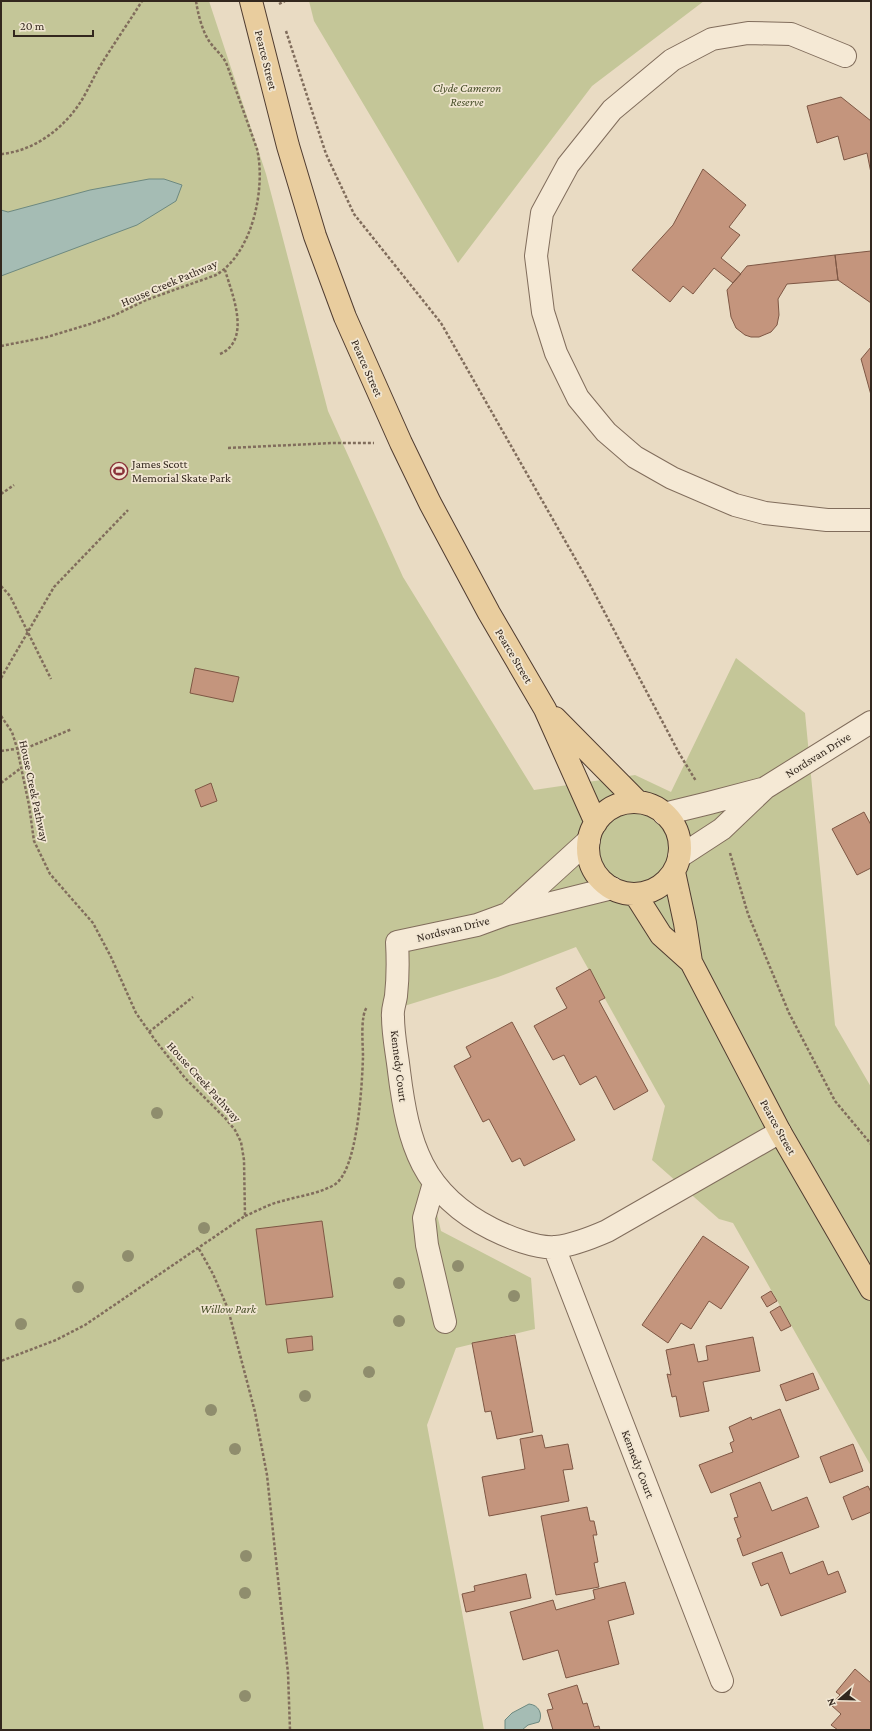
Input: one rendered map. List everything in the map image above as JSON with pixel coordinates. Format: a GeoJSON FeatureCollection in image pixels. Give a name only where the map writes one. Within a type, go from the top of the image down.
{"type":"FeatureCollection","features":[{"type":"Feature","properties":{"kind":"main road","name":"Pearce Street"},"geometry":{"type":"LineString","coordinates":[[251,1],[288,146],[315,236],[345,317],[401,443],[430,503],[489,613],[546,709],[593,831]]}},
{"type":"Feature","properties":{"kind":"main road","name":"Pearce Street"},"geometry":{"type":"LineString","coordinates":[[546,709],[638,802]]}},
{"type":"Feature","properties":{"kind":"main road"},"geometry":{"type":"LineString","coordinates":[[638,802],[650,805],[671,820],[677,832],[680,844],[676,864],[664,884],[650,891],[635,894],[623,893],[612,888],[601,879],[593,868],[589,854],[593,831],[601,816],[612,808],[624,803],[638,802]]}},
{"type":"Feature","properties":{"kind":"main road","name":"Pearce Street"},"geometry":{"type":"LineString","coordinates":[[676,864],[691,962],[780,1132],[871,1289]]}},
{"type":"Feature","properties":{"kind":"main road","name":"Pearce Street"},"geometry":{"type":"LineString","coordinates":[[635,894],[661,934],[691,962]]}},
{"type":"Feature","properties":{"kind":"street"},"geometry":{"type":"LineString","coordinates":[[845,56],[790,34],[748,33],[712,39],[672,60],[612,110],[568,164],[542,213],[536,256],[543,312],[556,353],[578,398],[606,432],[635,457],[672,478],[735,505],[765,513],[827,520],[871,520]]}},
{"type":"Feature","properties":{"kind":"street","name":"Nordsvan Drive"},"geometry":{"type":"LineString","coordinates":[[676,864],[722,829],[765,788],[871,722]]}},
{"type":"Feature","properties":{"kind":"street","name":"Nordsvan Drive"},"geometry":{"type":"LineString","coordinates":[[664,814],[765,788]]}},
{"type":"Feature","properties":{"kind":"street","name":"Nordsvan Drive"},"geometry":{"type":"LineString","coordinates":[[507,914],[593,831]]}},
{"type":"Feature","properties":{"kind":"street","name":"Nordsvan Drive"},"geometry":{"type":"LineString","coordinates":[[397,942],[476,925],[507,914],[612,888]]}},
{"type":"Feature","properties":{"kind":"street","name":"Kennedy Court"},"geometry":{"type":"LineString","coordinates":[[397,942],[398,973],[396,997],[392,1016],[403,1102],[415,1150],[427,1174],[446,1197],[473,1219],[505,1235],[534,1244],[554,1247],[583,1241],[608,1231],[780,1132]]}},
{"type":"Feature","properties":{"kind":"street"},"geometry":{"type":"LineString","coordinates":[[434,1183],[424,1218],[427,1245],[445,1322]]}},
{"type":"Feature","properties":{"kind":"street","name":"Kennedy Court"},"geometry":{"type":"LineString","coordinates":[[554,1247],[722,1681]]}},
{"type":"Feature","properties":{"kind":"path"},"geometry":{"type":"LineString","coordinates":[[1,154],[11,154],[46,138],[71,114],[83,98],[98,71],[142,1]]}},
{"type":"Feature","properties":{"kind":"path","name":"House Creek Pathway"},"geometry":{"type":"LineString","coordinates":[[1,346],[47,337],[90,324],[115,315],[146,300],[216,275],[225,270],[244,243],[250,229],[258,193],[261,174],[260,162],[257,149],[227,64],[224,58],[209,41],[200,18],[196,1]]}},
{"type":"Feature","properties":{"kind":"path"},"geometry":{"type":"LineString","coordinates":[[281,11],[278,2],[284,1]]}},
{"type":"Feature","properties":{"kind":"path"},"geometry":{"type":"LineString","coordinates":[[284,24],[326,154],[354,214],[441,322],[588,581],[679,753],[709,803]]}},
{"type":"Feature","properties":{"kind":"path"},"geometry":{"type":"LineString","coordinates":[[220,354],[227,351],[232,346],[238,327],[237,309],[225,270]]}},
{"type":"Feature","properties":{"kind":"path"},"geometry":{"type":"LineString","coordinates":[[228,448],[333,443],[401,443]]}},
{"type":"Feature","properties":{"kind":"path"},"geometry":{"type":"LineString","coordinates":[[1,494],[14,484]]}},
{"type":"Feature","properties":{"kind":"path"},"geometry":{"type":"LineString","coordinates":[[1,678],[54,587],[128,510]]}},
{"type":"Feature","properties":{"kind":"path"},"geometry":{"type":"LineString","coordinates":[[1,586],[10,596],[51,679]]}},
{"type":"Feature","properties":{"kind":"path","name":"House Creek Pathway"},"geometry":{"type":"LineString","coordinates":[[1,716],[12,732],[17,748],[29,805],[34,840],[50,874],[93,923],[111,956],[133,1007],[149,1032],[185,1078],[226,1119],[235,1130],[241,1142],[244,1160],[245,1216]]}},
{"type":"Feature","properties":{"kind":"path"},"geometry":{"type":"LineString","coordinates":[[1,751],[29,747],[72,729]]}},
{"type":"Feature","properties":{"kind":"path"},"geometry":{"type":"LineString","coordinates":[[1,783],[21,768]]}},
{"type":"Feature","properties":{"kind":"path"},"geometry":{"type":"LineString","coordinates":[[722,829],[748,914],[789,1013],[835,1101],[871,1144]]}},
{"type":"Feature","properties":{"kind":"path"},"geometry":{"type":"LineString","coordinates":[[149,1032],[193,997]]}},
{"type":"Feature","properties":{"kind":"path"},"geometry":{"type":"LineString","coordinates":[[1,1361],[56,1340],[85,1325],[199,1249],[245,1216],[281,1201],[326,1189],[342,1179],[358,1122],[365,1009],[369,1005],[376,1002],[396,997]]}},
{"type":"Feature","properties":{"kind":"path"},"geometry":{"type":"LineString","coordinates":[[199,1249],[213,1274],[228,1309],[255,1412],[267,1475],[288,1673],[290,1730]]}},
{"type":"Feature","properties":{"kind":"green space","name":"Willow Park"},"geometry":{"type":"Polygon","coordinates":[[[1,1],[209,1],[266,174],[328,411],[403,577],[534,790],[635,775],[671,792],[736,658],[805,713],[835,1025],[871,1087],[871,1466],[733,1223],[719,1219],[652,1160],[665,1106],[576,947],[498,977],[388,1011],[441,1231],[531,1278],[535,1329],[456,1348],[427,1425],[484,1730],[1,1730],[1,1]]]}},
{"type":"Feature","properties":{"kind":"green space","name":"Clyde Cameron Reserve"},"geometry":{"type":"Polygon","coordinates":[[[309,1],[704,1],[592,86],[458,263],[314,21],[309,1]]]}},
{"type":"Feature","properties":{"kind":"water"},"geometry":{"type":"Polygon","coordinates":[[[149,179],[164,179],[182,185],[176,201],[137,225],[1,276],[1,210],[8,212],[90,190],[149,179]]]}},
{"type":"Feature","properties":{"kind":"water"},"geometry":{"type":"Polygon","coordinates":[[[529,1704],[538,1708],[541,1716],[539,1722],[528,1725],[522,1730],[505,1730],[505,1720],[512,1713],[529,1704]]]}},
{"type":"Feature","properties":{"kind":"building"},"geometry":{"type":"Polygon","coordinates":[[[841,97],[871,121],[871,173],[867,153],[844,160],[838,136],[817,143],[807,106],[841,97]]]}},
{"type":"Feature","properties":{"kind":"building"},"geometry":{"type":"Polygon","coordinates":[[[703,169],[746,205],[729,227],[740,235],[721,258],[741,274],[733,283],[714,268],[693,294],[683,286],[670,302],[632,270],[673,225],[703,169]]]}},
{"type":"Feature","properties":{"kind":"building"},"geometry":{"type":"Polygon","coordinates":[[[871,251],[871,303],[838,280],[835,255],[871,251]]]}},
{"type":"Feature","properties":{"kind":"building"},"geometry":{"type":"Polygon","coordinates":[[[835,255],[838,280],[787,284],[778,299],[779,315],[777,325],[771,332],[759,337],[751,337],[745,335],[736,328],[731,317],[727,290],[747,266],[835,255]]]}},
{"type":"Feature","properties":{"kind":"building"},"geometry":{"type":"Polygon","coordinates":[[[871,347],[871,395],[861,359],[871,347]]]}},
{"type":"Feature","properties":{"kind":"building"},"geometry":{"type":"Polygon","coordinates":[[[195,668],[239,677],[233,702],[190,693],[195,668]]]}},
{"type":"Feature","properties":{"kind":"building"},"geometry":{"type":"Polygon","coordinates":[[[211,783],[217,801],[201,807],[195,790],[211,783]]]}},
{"type":"Feature","properties":{"kind":"building"},"geometry":{"type":"Polygon","coordinates":[[[864,812],[871,825],[871,868],[857,875],[832,829],[864,812]]]}},
{"type":"Feature","properties":{"kind":"building"},"geometry":{"type":"Polygon","coordinates":[[[590,969],[605,998],[599,1001],[648,1091],[614,1110],[596,1076],[580,1085],[564,1055],[553,1060],[534,1026],[567,1008],[556,988],[590,969]]]}},
{"type":"Feature","properties":{"kind":"building"},"geometry":{"type":"Polygon","coordinates":[[[512,1022],[575,1140],[524,1166],[520,1158],[512,1162],[489,1119],[483,1122],[454,1066],[471,1057],[466,1047],[512,1022]]]}},
{"type":"Feature","properties":{"kind":"building"},"geometry":{"type":"Polygon","coordinates":[[[322,1221],[333,1297],[266,1305],[256,1229],[322,1221]]]}},
{"type":"Feature","properties":{"kind":"building"},"geometry":{"type":"Polygon","coordinates":[[[703,1236],[749,1267],[721,1309],[709,1301],[691,1329],[681,1323],[668,1343],[642,1325],[703,1236]]]}},
{"type":"Feature","properties":{"kind":"building"},"geometry":{"type":"Polygon","coordinates":[[[771,1291],[777,1301],[767,1307],[761,1297],[771,1291]]]}},
{"type":"Feature","properties":{"kind":"building"},"geometry":{"type":"Polygon","coordinates":[[[780,1306],[791,1326],[781,1331],[770,1312],[780,1306]]]}},
{"type":"Feature","properties":{"kind":"building"},"geometry":{"type":"Polygon","coordinates":[[[515,1335],[533,1432],[497,1439],[491,1411],[485,1412],[472,1343],[515,1335]]]}},
{"type":"Feature","properties":{"kind":"building"},"geometry":{"type":"Polygon","coordinates":[[[312,1336],[313,1350],[288,1353],[286,1339],[312,1336]]]}},
{"type":"Feature","properties":{"kind":"building"},"geometry":{"type":"Polygon","coordinates":[[[753,1337],[760,1371],[703,1382],[709,1411],[680,1417],[676,1396],[672,1397],[667,1374],[671,1375],[666,1350],[694,1344],[698,1362],[708,1360],[706,1346],[753,1337]]]}},
{"type":"Feature","properties":{"kind":"building"},"geometry":{"type":"Polygon","coordinates":[[[813,1373],[819,1389],[786,1401],[780,1385],[813,1373]]]}},
{"type":"Feature","properties":{"kind":"building"},"geometry":{"type":"Polygon","coordinates":[[[780,1409],[799,1457],[711,1493],[699,1465],[733,1452],[730,1443],[734,1441],[729,1427],[751,1417],[752,1420],[780,1409]]]}},
{"type":"Feature","properties":{"kind":"building"},"geometry":{"type":"Polygon","coordinates":[[[542,1435],[545,1448],[568,1444],[573,1469],[563,1470],[569,1501],[489,1516],[482,1477],[525,1469],[520,1439],[542,1435]]]}},
{"type":"Feature","properties":{"kind":"building"},"geometry":{"type":"Polygon","coordinates":[[[853,1444],[863,1471],[830,1483],[820,1457],[853,1444]]]}},
{"type":"Feature","properties":{"kind":"building"},"geometry":{"type":"Polygon","coordinates":[[[760,1482],[772,1511],[807,1497],[819,1527],[743,1556],[737,1539],[741,1537],[734,1518],[738,1517],[730,1494],[760,1482]]]}},
{"type":"Feature","properties":{"kind":"building"},"geometry":{"type":"Polygon","coordinates":[[[868,1486],[871,1492],[871,1512],[852,1520],[843,1497],[868,1486]]]}},
{"type":"Feature","properties":{"kind":"building"},"geometry":{"type":"Polygon","coordinates":[[[587,1507],[590,1521],[594,1521],[597,1535],[593,1535],[598,1562],[594,1563],[599,1587],[556,1595],[541,1516],[587,1507]]]}},
{"type":"Feature","properties":{"kind":"building"},"geometry":{"type":"Polygon","coordinates":[[[782,1552],[790,1574],[823,1561],[828,1575],[838,1571],[846,1592],[781,1616],[768,1583],[761,1586],[752,1563],[782,1552]]]}},
{"type":"Feature","properties":{"kind":"building"},"geometry":{"type":"Polygon","coordinates":[[[526,1574],[531,1598],[466,1612],[462,1594],[475,1591],[474,1586],[526,1574]]]}},
{"type":"Feature","properties":{"kind":"building"},"geometry":{"type":"Polygon","coordinates":[[[625,1582],[634,1614],[608,1621],[619,1664],[566,1678],[558,1650],[523,1660],[510,1612],[553,1600],[556,1610],[595,1599],[593,1590],[625,1582]]]}},
{"type":"Feature","properties":{"kind":"building"},"geometry":{"type":"Polygon","coordinates":[[[855,1669],[871,1683],[871,1730],[838,1730],[831,1725],[841,1714],[831,1705],[840,1695],[836,1692],[855,1669]]]}},
{"type":"Feature","properties":{"kind":"building"},"geometry":{"type":"Polygon","coordinates":[[[577,1685],[583,1704],[587,1703],[594,1727],[599,1726],[600,1730],[553,1730],[547,1710],[553,1709],[548,1694],[577,1685]]]}},
{"type":"Feature","properties":{"kind":"place","name":"James Scott Memorial Skate Park"},"geometry":{"type":"Point","coordinates":[119,471]}}]}
